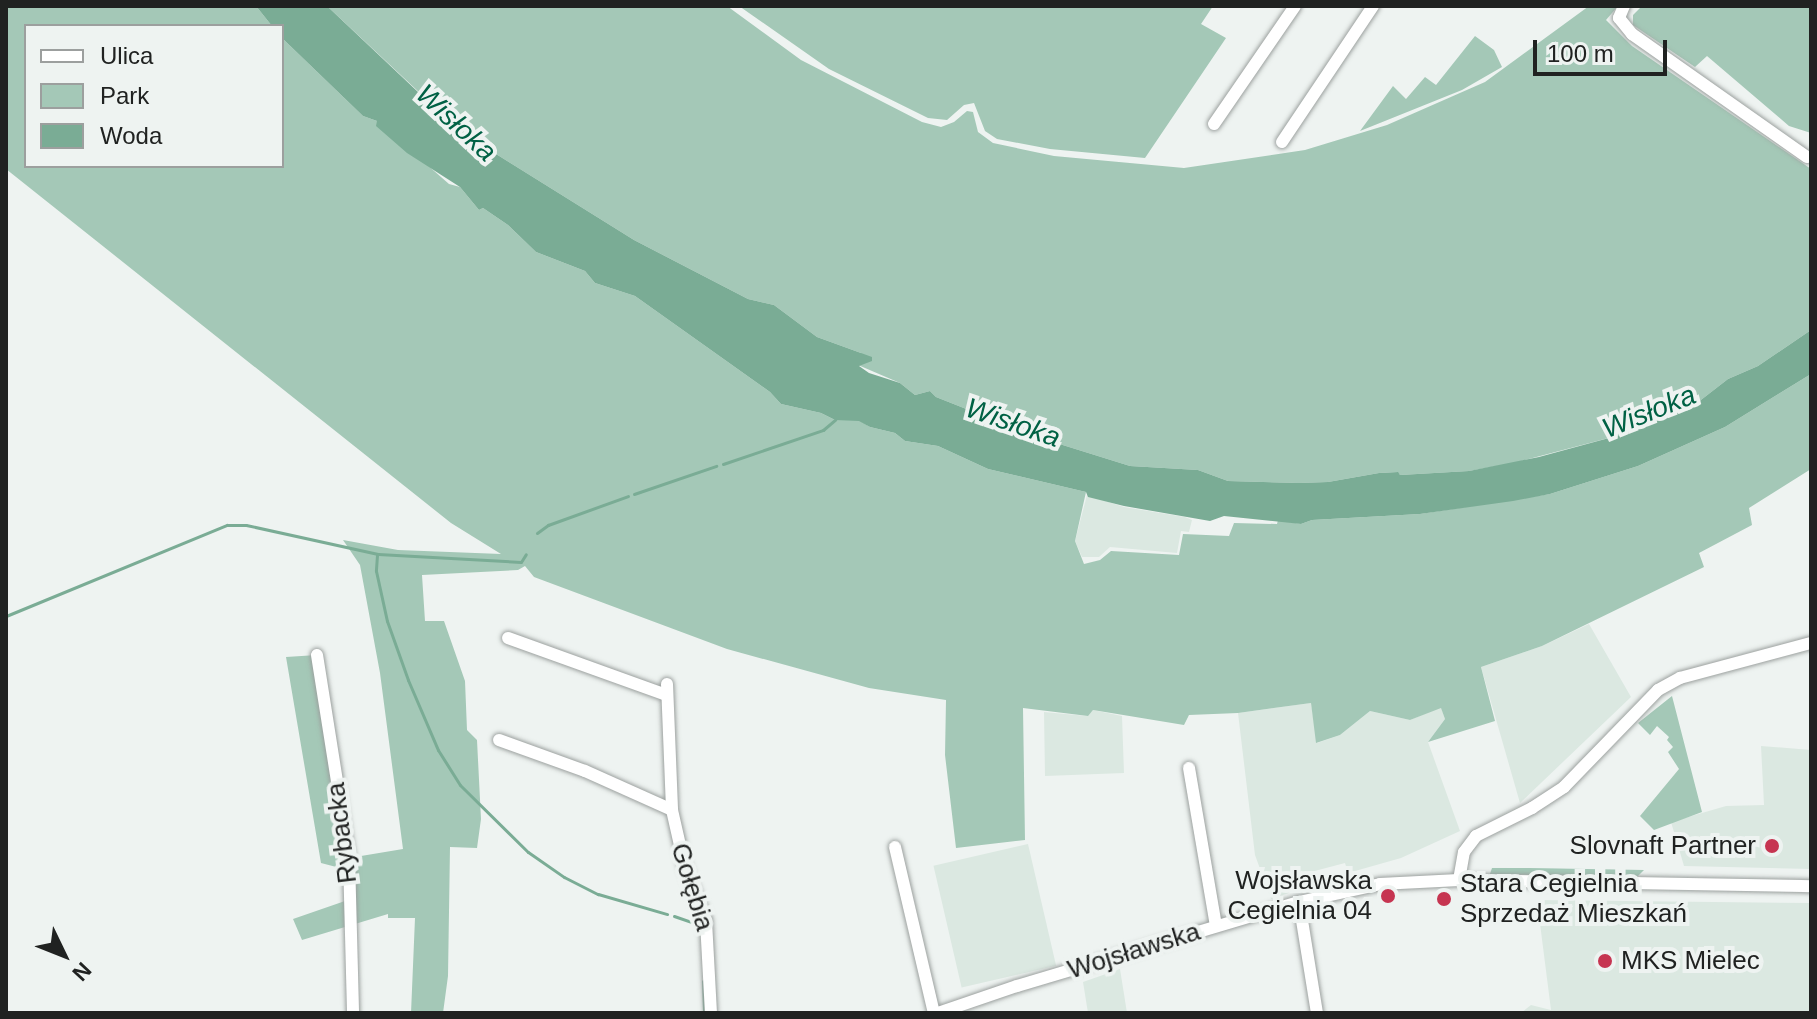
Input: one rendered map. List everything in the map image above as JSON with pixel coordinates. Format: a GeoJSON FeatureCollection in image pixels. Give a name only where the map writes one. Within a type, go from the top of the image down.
{"type":"FeatureCollection","features":[{"type":"Feature","properties":{"kind":"street"},"geometry":{"type":"LineString","coordinates":[[1214,124],[1295,6]]}},
{"type":"Feature","properties":{"kind":"street"},"geometry":{"type":"LineString","coordinates":[[1282,142],[1373,6]]}},
{"type":"Feature","properties":{"kind":"street"},"geometry":{"type":"LineString","coordinates":[[1624,6],[1619,18],[1632,34],[1807,157]]}},
{"type":"Feature","properties":{"kind":"street","name":"Gołębia"},"geometry":{"type":"LineString","coordinates":[[508,638],[666,690],[672,810],[685,867],[706,921],[711,1013]]}},
{"type":"Feature","properties":{"kind":"street"},"geometry":{"type":"LineString","coordinates":[[1459,880],[1464,852],[1476,836],[1532,808],[1564,787],[1658,690],[1693,674],[1811,643]]}},
{"type":"Feature","properties":{"kind":"street","name":"Rybacka"},"geometry":{"type":"LineString","coordinates":[[317,655],[349,858],[353,1013]]}},
{"type":"Feature","properties":{"kind":"street","name":"Gołębia"},"geometry":{"type":"LineString","coordinates":[[499,740],[549,756],[672,810]]}},
{"type":"Feature","properties":{"kind":"street"},"geometry":{"type":"LineString","coordinates":[[1189,768],[1216,926]]}},
{"type":"Feature","properties":{"kind":"street"},"geometry":{"type":"LineString","coordinates":[[895,847],[936,1013]]}},
{"type":"Feature","properties":{"kind":"street","name":"Wojsławska"},"geometry":{"type":"LineString","coordinates":[[936,1013],[1216,926],[1299,902],[1380,884],[1459,880],[1811,886]]}},
{"type":"Feature","properties":{"kind":"street"},"geometry":{"type":"LineString","coordinates":[[1299,902],[1317,1013]]}},
{"type":"Feature","properties":{"kind":"shaded area"},"geometry":{"type":"Polygon","coordinates":[[[1087,495],[1124,507],[1185,517],[1192,520],[1189,532],[1181,531],[1177,553],[1110,547],[1099,557],[1082,557],[1075,541],[1087,495]]]}},
{"type":"Feature","properties":{"kind":"shaded area"},"geometry":{"type":"Polygon","coordinates":[[[1589,624],[1631,697],[1520,803],[1481,667],[1542,646],[1589,624]]]}},
{"type":"Feature","properties":{"kind":"shaded area"},"geometry":{"type":"Polygon","coordinates":[[[1311,703],[1317,743],[1340,735],[1370,711],[1410,720],[1441,707],[1445,719],[1428,742],[1460,831],[1401,858],[1348,873],[1345,863],[1288,878],[1289,893],[1271,899],[1255,855],[1238,713],[1311,703]]]}},
{"type":"Feature","properties":{"kind":"shaded area"},"geometry":{"type":"Polygon","coordinates":[[[1093,710],[1122,716],[1124,773],[1045,776],[1044,712],[1087,716],[1093,710]]]}},
{"type":"Feature","properties":{"kind":"shaded area"},"geometry":{"type":"Polygon","coordinates":[[[1761,746],[1811,750],[1811,869],[1684,866],[1671,822],[1726,806],[1764,805],[1761,746]]]}},
{"type":"Feature","properties":{"kind":"shaded area"},"geometry":{"type":"Polygon","coordinates":[[[1028,844],[1056,966],[962,988],[933,866],[1028,844]]]}},
{"type":"Feature","properties":{"kind":"shaded area"},"geometry":{"type":"Polygon","coordinates":[[[1537,900],[1811,903],[1811,1013],[1521,1013],[1531,1005],[1551,1010],[1537,900]]]}},
{"type":"Feature","properties":{"kind":"shaded area"},"geometry":{"type":"Polygon","coordinates":[[[1120,969],[1127,1013],[1088,1013],[1083,982],[1120,969]]]}},
{"type":"Feature","properties":{"kind":"green space"},"geometry":{"type":"Polygon","coordinates":[[[6,6],[256,6],[270,24],[24,24],[24,168],[284,168],[284,40],[363,116],[377,121],[449,184],[460,187],[479,210],[483,208],[508,225],[536,252],[585,271],[595,283],[635,296],[770,392],[781,404],[821,413],[835,420],[859,420],[870,427],[895,433],[905,441],[938,446],[988,469],[1086,492],[1075,541],[1084,564],[1100,560],[1111,551],[1179,555],[1183,534],[1229,536],[1234,523],[1277,524],[1278,520],[1301,524],[1312,520],[1420,514],[1550,494],[1638,466],[1725,427],[1811,374],[1811,469],[1749,508],[1752,525],[1699,553],[1704,567],[1542,646],[1481,667],[1495,721],[1428,742],[1445,719],[1441,708],[1410,720],[1370,711],[1340,735],[1316,743],[1311,703],[1238,713],[1189,715],[1184,725],[1093,710],[1088,716],[1023,708],[1025,840],[956,848],[945,755],[946,700],[869,688],[727,649],[534,577],[525,566],[518,570],[422,575],[425,621],[444,621],[465,681],[467,730],[477,740],[481,819],[477,848],[450,847],[448,976],[443,1013],[411,1013],[415,918],[388,918],[388,914],[302,940],[293,919],[345,901],[344,869],[321,863],[286,657],[317,655],[349,858],[403,849],[380,673],[360,565],[343,540],[398,550],[501,554],[451,523],[6,169],[6,6]]]}},
{"type":"Feature","properties":{"kind":"green space"},"geometry":{"type":"Polygon","coordinates":[[[327,6],[727,6],[801,60],[922,122],[941,127],[954,122],[967,111],[973,112],[978,132],[993,143],[1054,156],[1184,168],[1305,150],[1387,125],[1485,82],[1589,6],[1618,6],[1606,20],[1632,46],[1811,169],[1811,330],[1758,366],[1728,379],[1697,403],[1620,435],[1514,463],[1469,471],[1400,475],[1397,472],[1379,473],[1328,482],[1299,483],[1228,481],[1198,470],[1130,466],[1037,437],[936,397],[930,391],[915,395],[900,383],[858,365],[861,353],[817,337],[774,305],[748,299],[634,240],[496,154],[452,117],[437,109],[327,6]]]}},
{"type":"Feature","properties":{"kind":"green space"},"geometry":{"type":"Polygon","coordinates":[[[739,6],[1213,6],[1201,24],[1226,38],[1145,158],[1050,149],[997,139],[985,131],[974,103],[964,105],[947,120],[928,118],[829,69],[739,6]]]}},
{"type":"Feature","properties":{"kind":"green space"},"geometry":{"type":"Polygon","coordinates":[[[1642,6],[1811,6],[1811,133],[1789,126],[1707,56],[1695,67],[1633,25],[1633,15],[1642,6]]]}},
{"type":"Feature","properties":{"kind":"green space"},"geometry":{"type":"Polygon","coordinates":[[[1475,36],[1494,50],[1502,67],[1462,90],[1360,131],[1393,86],[1406,99],[1425,77],[1436,85],[1475,36]]]}},
{"type":"Feature","properties":{"kind":"green space"},"geometry":{"type":"Polygon","coordinates":[[[1672,696],[1702,812],[1654,830],[1640,816],[1679,769],[1668,752],[1673,747],[1667,740],[1669,737],[1657,726],[1650,735],[1638,723],[1672,696]]]}},
{"type":"Feature","properties":{"kind":"green space"},"geometry":{"type":"Polygon","coordinates":[[[1492,868],[1644,870],[1637,877],[1490,874],[1492,868]]]}},
{"type":"Feature","properties":{"kind":"water","name":"Wisłoka"},"geometry":{"type":"Polygon","coordinates":[[[256,6],[327,6],[436,109],[452,117],[496,154],[634,240],[748,299],[774,305],[817,337],[872,357],[872,361],[859,366],[869,373],[900,383],[915,395],[930,391],[936,397],[1037,437],[1130,466],[1198,470],[1228,481],[1299,483],[1328,482],[1379,473],[1398,472],[1400,475],[1469,471],[1539,457],[1620,435],[1697,403],[1728,379],[1758,366],[1811,330],[1811,374],[1725,427],[1638,466],[1550,494],[1420,514],[1312,520],[1301,524],[1224,516],[1210,521],[1124,506],[1088,497],[1086,492],[988,469],[938,446],[905,441],[895,433],[859,421],[835,420],[821,413],[781,404],[770,392],[635,296],[595,283],[585,271],[536,252],[508,225],[483,208],[479,210],[460,187],[407,153],[376,126],[377,121],[363,116],[284,40],[284,24],[270,24],[256,6]]]}},
{"type":"Feature","properties":{"kind":"waterway"},"geometry":{"type":"LineString","coordinates":[[723,464],[823,430],[835,420]]}},
{"type":"Feature","properties":{"kind":"waterway"},"geometry":{"type":"LineString","coordinates":[[634,494],[716,466]]}},
{"type":"Feature","properties":{"kind":"waterway"},"geometry":{"type":"LineString","coordinates":[[537,533],[548,525],[628,496]]}},
{"type":"Feature","properties":{"kind":"waterway"},"geometry":{"type":"LineString","coordinates":[[6,616],[227,525],[246,525],[378,554],[521,562],[526,554]]}},
{"type":"Feature","properties":{"kind":"waterway"},"geometry":{"type":"LineString","coordinates":[[377,555],[376,571],[387,621],[408,680],[438,750],[460,785],[528,852],[564,877],[598,894],[667,914]]}},
{"type":"Feature","properties":{"kind":"waterway"},"geometry":{"type":"LineString","coordinates":[[674,916],[697,924],[702,933]]}},
{"type":"Feature","properties":{"kind":"waterway"},"geometry":{"type":"LineString","coordinates":[[703,981],[704,1013]]}},
{"type":"Feature","properties":{"kind":"place","name":"Slovnaft Partner"},"geometry":{"type":"Point","coordinates":[1772,846]}},
{"type":"Feature","properties":{"kind":"place","name":"Wojsławska Cegielnia 04"},"geometry":{"type":"Point","coordinates":[1388,896]}},
{"type":"Feature","properties":{"kind":"place","name":"Stara Cegielnia Sprzedaż Mieszkań"},"geometry":{"type":"Point","coordinates":[1444,899]}},
{"type":"Feature","properties":{"kind":"place","name":"MKS Mielec"},"geometry":{"type":"Point","coordinates":[1605,961]}}]}
